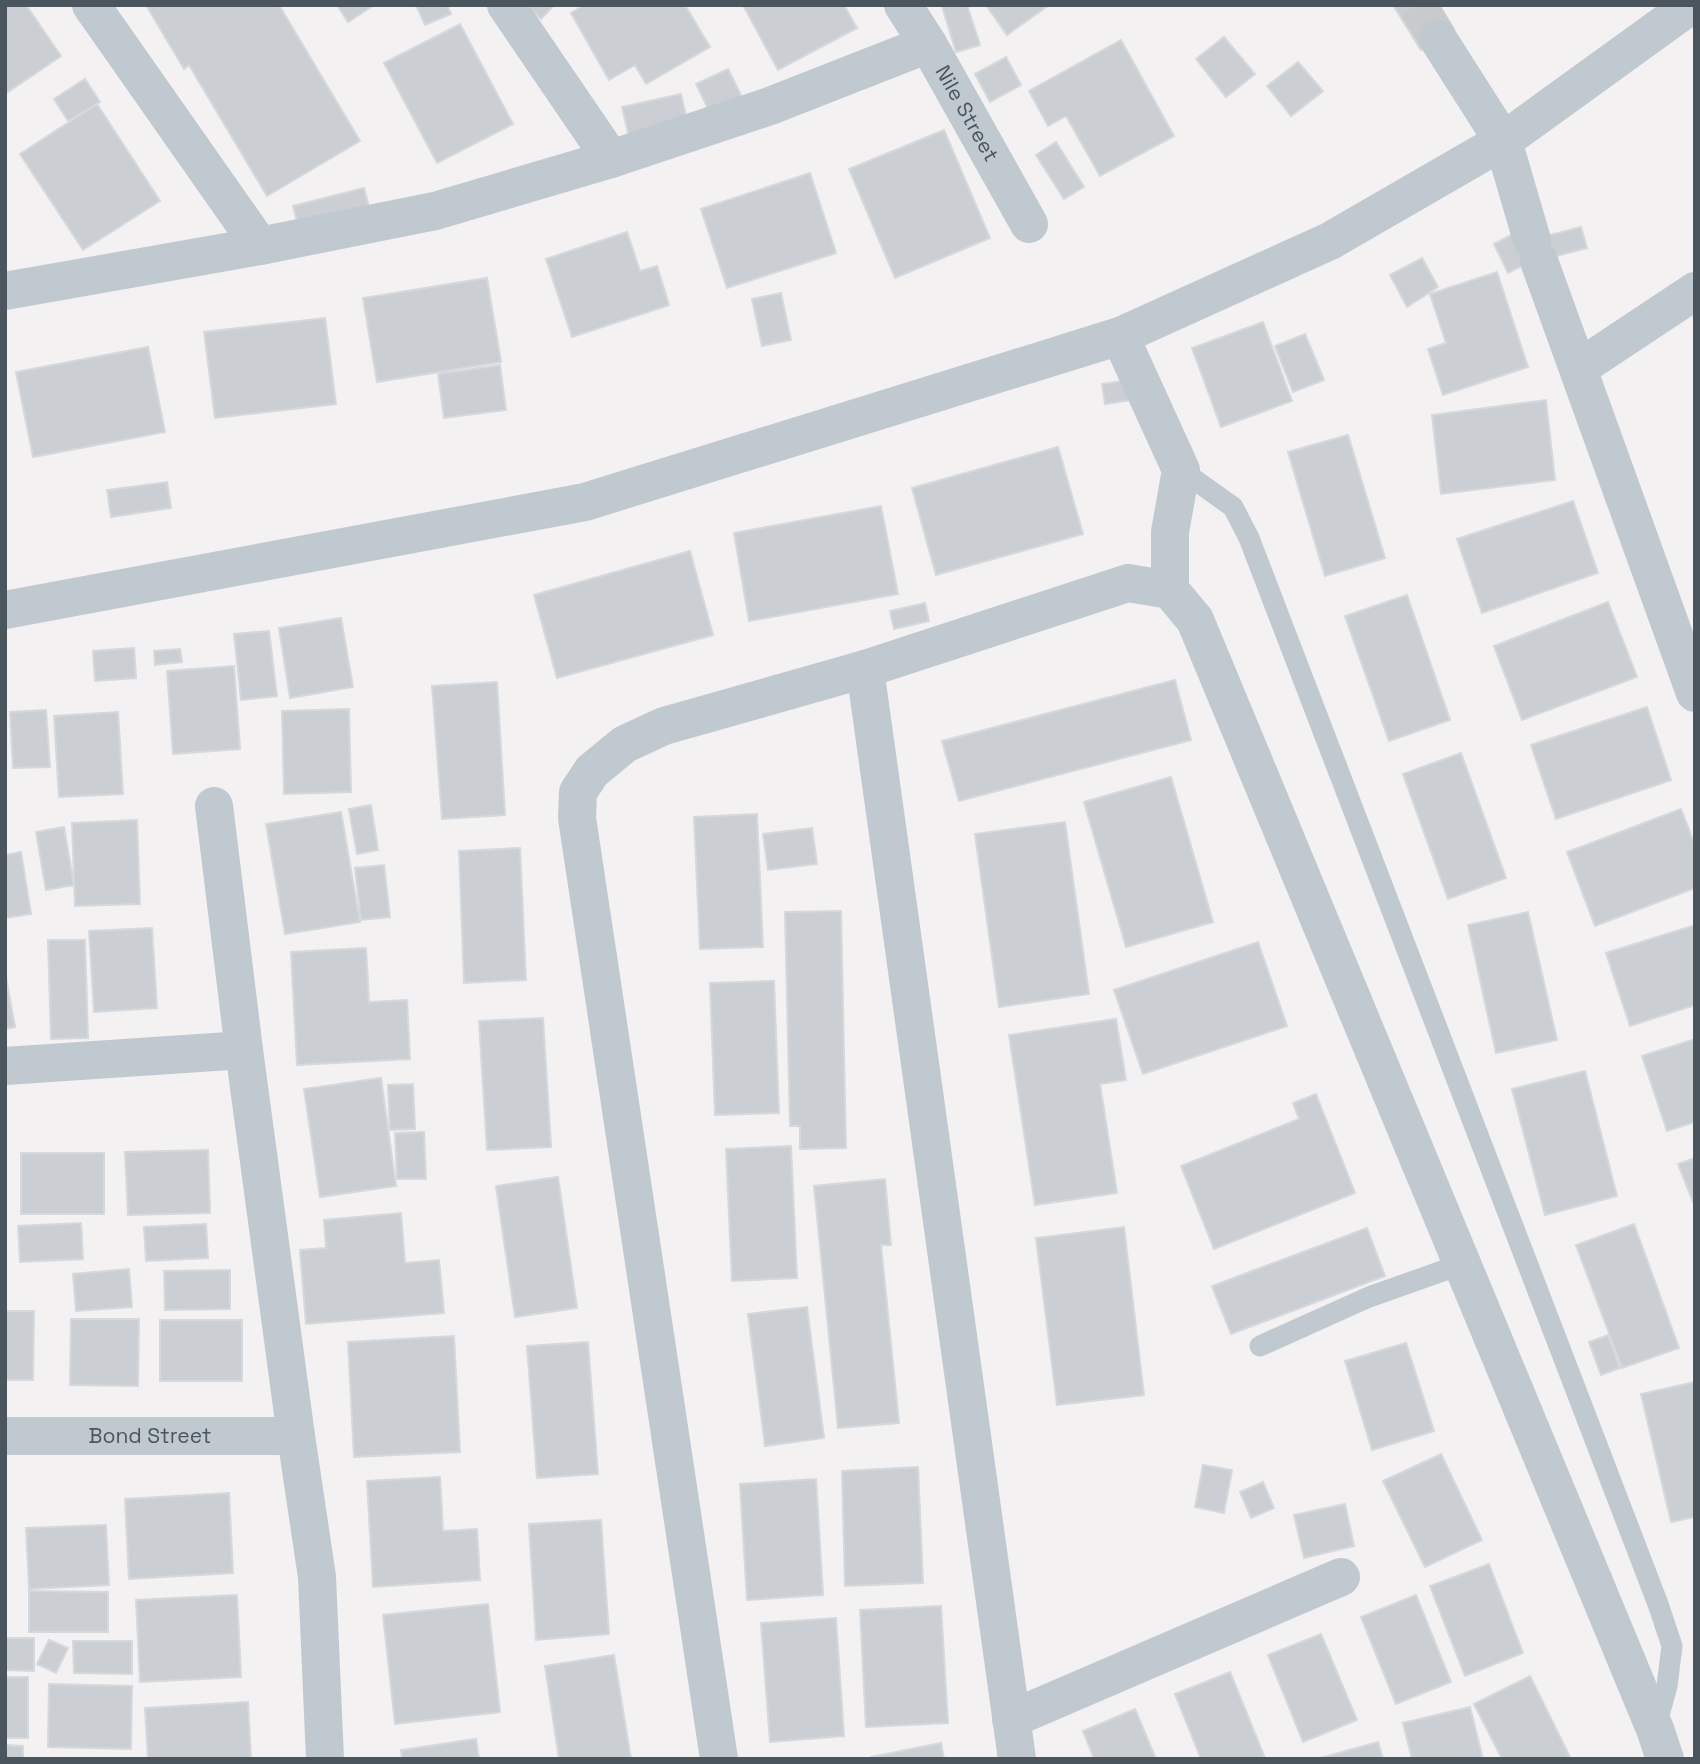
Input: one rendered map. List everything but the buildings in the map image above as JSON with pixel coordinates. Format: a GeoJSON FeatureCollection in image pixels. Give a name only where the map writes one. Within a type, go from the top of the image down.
{"type":"FeatureCollection","features":[{"type":"Feature","properties":{"kind":"street"},"geometry":{"type":"LineString","coordinates":[[91,5],[260,246]]}},
{"type":"Feature","properties":{"kind":"street"},"geometry":{"type":"LineString","coordinates":[[506,5],[611,159]]}},
{"type":"Feature","properties":{"kind":"street","name":"Nile Street"},"geometry":{"type":"LineString","coordinates":[[903,5],[928,44],[1029,224]]}},
{"type":"Feature","properties":{"kind":"street"},"geometry":{"type":"LineString","coordinates":[[5,610],[585,502],[1120,336],[1330,241],[1503,141],[1691,5]]}},
{"type":"Feature","properties":{"kind":"street"},"geometry":{"type":"LineString","coordinates":[[1438,39],[1503,141],[1536,251],[1695,693]]}},
{"type":"Feature","properties":{"kind":"street"},"geometry":{"type":"LineString","coordinates":[[5,291],[260,246],[435,211],[611,159],[770,106],[928,44]]}},
{"type":"Feature","properties":{"kind":"street"},"geometry":{"type":"LineString","coordinates":[[1579,368],[1695,291]]}},
{"type":"Feature","properties":{"kind":"street"},"geometry":{"type":"LineString","coordinates":[[1120,336],[1181,470],[1170,532],[1170,590],[1195,620],[1660,1744]]}},
{"type":"Feature","properties":{"kind":"street"},"geometry":{"type":"LineString","coordinates":[[719,1759],[579,831],[578,792],[592,771],[625,744],[664,726],[864,669],[1128,583],[1170,590]]}},
{"type":"Feature","properties":{"kind":"street"},"geometry":{"type":"LineString","coordinates":[[864,669],[1017,1759]]}},
{"type":"Feature","properties":{"kind":"street"},"geometry":{"type":"LineString","coordinates":[[214,806],[244,1050],[317,1577],[325,1759]]}},
{"type":"Feature","properties":{"kind":"street"},"geometry":{"type":"LineString","coordinates":[[5,1066],[244,1050]]}},
{"type":"Feature","properties":{"kind":"street","name":"Bond Street"},"geometry":{"type":"LineString","coordinates":[[5,1436],[296,1436]]}},
{"type":"Feature","properties":{"kind":"street"},"geometry":{"type":"LineString","coordinates":[[1011,1719],[1341,1577]]}},
{"type":"Feature","properties":{"kind":"lane"},"geometry":{"type":"LineString","coordinates":[[1181,470],[1233,507],[1249,538],[1658,1604],[1672,1646],[1660,1744]]}},
{"type":"Feature","properties":{"kind":"lane"},"geometry":{"type":"LineString","coordinates":[[1260,1346],[1369,1297],[1462,1264]]}},
{"type":"Feature","properties":{"kind":"tunnel"},"geometry":{"type":"LineString","coordinates":[[1418,5],[1438,39]]}}]}
